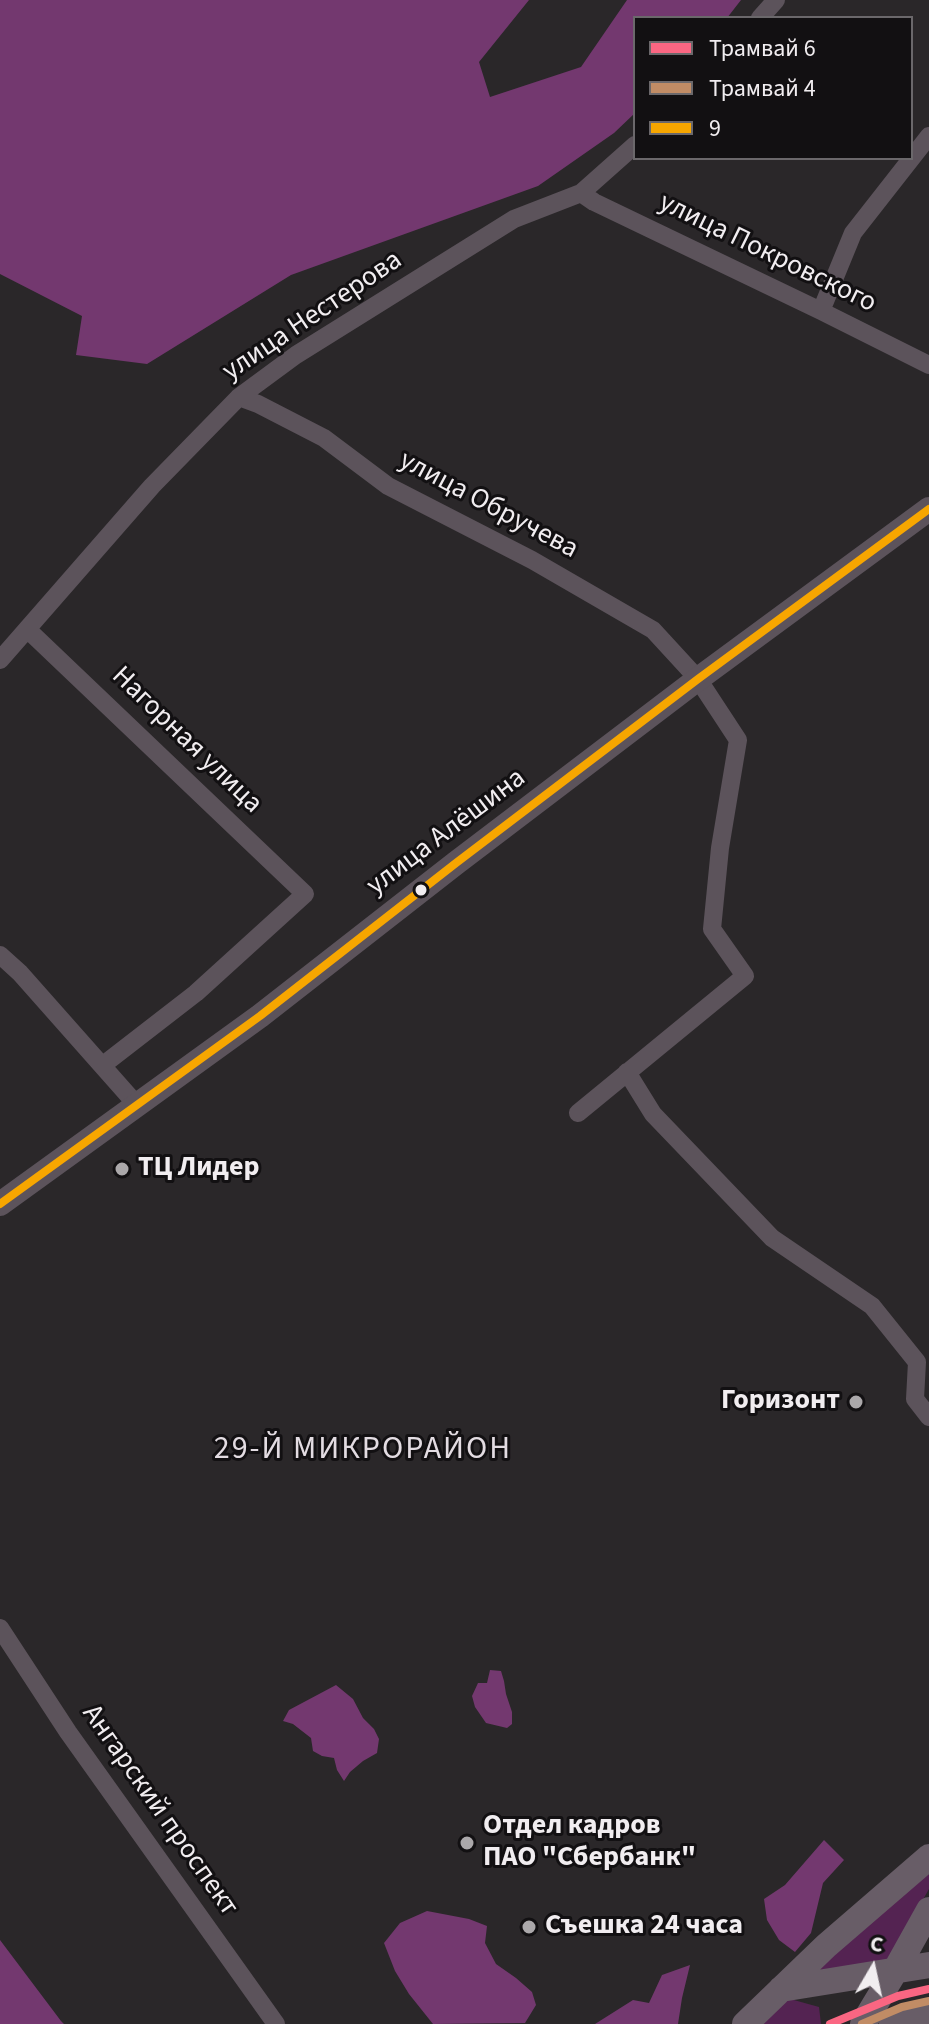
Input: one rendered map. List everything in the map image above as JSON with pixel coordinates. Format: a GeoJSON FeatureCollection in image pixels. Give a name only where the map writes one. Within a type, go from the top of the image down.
{"type":"FeatureCollection","features":[{"type":"Feature","properties":{"kind":"main road"},"geometry":{"type":"LineString","coordinates":[[745,2024],[826,1946],[929,1857]]}},
{"type":"Feature","properties":{"kind":"main road"},"geometry":{"type":"LineString","coordinates":[[863,2024],[929,1910]]}},
{"type":"Feature","properties":{"kind":"main road"},"geometry":{"type":"LineString","coordinates":[[781,1989],[929,1965]]}},
{"type":"Feature","properties":{"kind":"main road"},"geometry":{"type":"LineString","coordinates":[[892,2024],[929,2013]]}},
{"type":"Feature","properties":{"kind":"street"},"geometry":{"type":"LineString","coordinates":[[762,16],[776,0]]}},
{"type":"Feature","properties":{"kind":"street"},"geometry":{"type":"LineString","coordinates":[[913,156],[929,136]]}},
{"type":"Feature","properties":{"kind":"street","name":"улица Нестерова"},"geometry":{"type":"LineString","coordinates":[[0,660],[152,486],[239,397],[296,355],[514,219],[581,193],[633,147]]}},
{"type":"Feature","properties":{"kind":"street"},"geometry":{"type":"LineString","coordinates":[[821,311],[853,233],[910,160]]}},
{"type":"Feature","properties":{"kind":"street","name":"улица Покровского"},"geometry":{"type":"LineString","coordinates":[[581,193],[929,365]]}},
{"type":"Feature","properties":{"kind":"street","name":"улица Обручева"},"geometry":{"type":"LineString","coordinates":[[239,397],[324,438],[388,486],[532,560],[653,630],[698,679],[738,740],[720,848],[712,929],[745,976],[627,1072]]}},
{"type":"Feature","properties":{"kind":"street","name":"улица Алёшина"},"geometry":{"type":"LineString","coordinates":[[0,1204],[260,1016],[698,679],[929,509]]}},
{"type":"Feature","properties":{"kind":"street","name":"Нагорная улица"},"geometry":{"type":"LineString","coordinates":[[27,629],[305,894],[196,993],[103,1065]]}},
{"type":"Feature","properties":{"kind":"street"},"geometry":{"type":"LineString","coordinates":[[0,955],[20,973],[136,1104]]}},
{"type":"Feature","properties":{"kind":"street"},"geometry":{"type":"LineString","coordinates":[[578,1113],[627,1072],[653,1114],[772,1238],[872,1306],[917,1362],[915,1399],[929,1417]]}},
{"type":"Feature","properties":{"kind":"street","name":"Ангарский проспект"},"geometry":{"type":"LineString","coordinates":[[0,1628],[68,1732],[276,2024]]}},
{"type":"Feature","properties":{"kind":"shaded area"},"geometry":{"type":"Polygon","coordinates":[[[0,0],[529,0],[479,62],[490,97],[581,67],[627,0],[741,0],[729,16],[633,16],[633,115],[614,133],[538,186],[291,275],[147,364],[76,355],[82,316],[0,274],[0,0]]]}},
{"type":"Feature","properties":{"kind":"shaded area"},"geometry":{"type":"Polygon","coordinates":[[[490,1670],[501,1671],[504,1681],[512,1712],[512,1724],[507,1728],[486,1723],[475,1707],[472,1696],[478,1683],[487,1683],[490,1670]]]}},
{"type":"Feature","properties":{"kind":"shaded area"},"geometry":{"type":"Polygon","coordinates":[[[336,1685],[353,1699],[379,1739],[377,1753],[350,1772],[344,1781],[334,1758],[313,1751],[311,1738],[293,1724],[283,1721],[289,1710],[336,1685]]]}},
{"type":"Feature","properties":{"kind":"shaded area"},"geometry":{"type":"Polygon","coordinates":[[[824,1840],[844,1860],[823,1883],[811,1933],[795,1952],[779,1940],[767,1920],[764,1899],[785,1885],[824,1840]]]}},
{"type":"Feature","properties":{"kind":"shaded area"},"geometry":{"type":"Polygon","coordinates":[[[929,1869],[929,1889],[888,1961],[807,1975],[929,1869]]]}},
{"type":"Feature","properties":{"kind":"shaded area"},"geometry":{"type":"Polygon","coordinates":[[[427,1911],[469,1919],[487,1926],[485,1943],[496,1964],[532,1992],[536,2005],[525,2023],[433,2024],[395,1971],[384,1943],[400,1923],[427,1911]]]}},
{"type":"Feature","properties":{"kind":"shaded area"},"geometry":{"type":"Polygon","coordinates":[[[0,1940],[61,2021],[64,2024],[0,2024],[0,1940]]]}},
{"type":"Feature","properties":{"kind":"shaded area"},"geometry":{"type":"Polygon","coordinates":[[[690,1965],[678,2024],[595,2024],[633,2000],[649,2003],[662,1975],[690,1965]]]}},
{"type":"Feature","properties":{"kind":"shaded area"},"geometry":{"type":"Polygon","coordinates":[[[783,1997],[819,2007],[821,2024],[760,2024],[783,1997]]]}},
{"type":"Feature","properties":{"kind":"tram line","name":"6"},"geometry":{"type":"LineString","coordinates":[[830,2024],[898,1996],[929,1989]]}},
{"type":"Feature","properties":{"kind":"tram line","name":"4"},"geometry":{"type":"LineString","coordinates":[[862,2024],[902,2007],[929,2001]]}},
{"type":"Feature","properties":{"kind":"transit line","name":"9"},"geometry":{"type":"LineString","coordinates":[[0,1204],[260,1016],[698,679],[929,509]]}},
{"type":"Feature","properties":{"kind":"place","name":"ТЦ Лидер"},"geometry":{"type":"Point","coordinates":[122,1169]}},
{"type":"Feature","properties":{"kind":"place","name":"Горизонт"},"geometry":{"type":"Point","coordinates":[856,1402]}},
{"type":"Feature","properties":{"kind":"place","name":"Отдел кадров ПАО \"Сбербанк\""},"geometry":{"type":"Point","coordinates":[467,1843]}},
{"type":"Feature","properties":{"kind":"place","name":"Съешка 24 часа"},"geometry":{"type":"Point","coordinates":[529,1927]}},
{"type":"Feature","properties":{"kind":"district","name":"29-Й МИКРОРАЙОН"},"geometry":{"type":"Point","coordinates":[363,1451]}}]}
